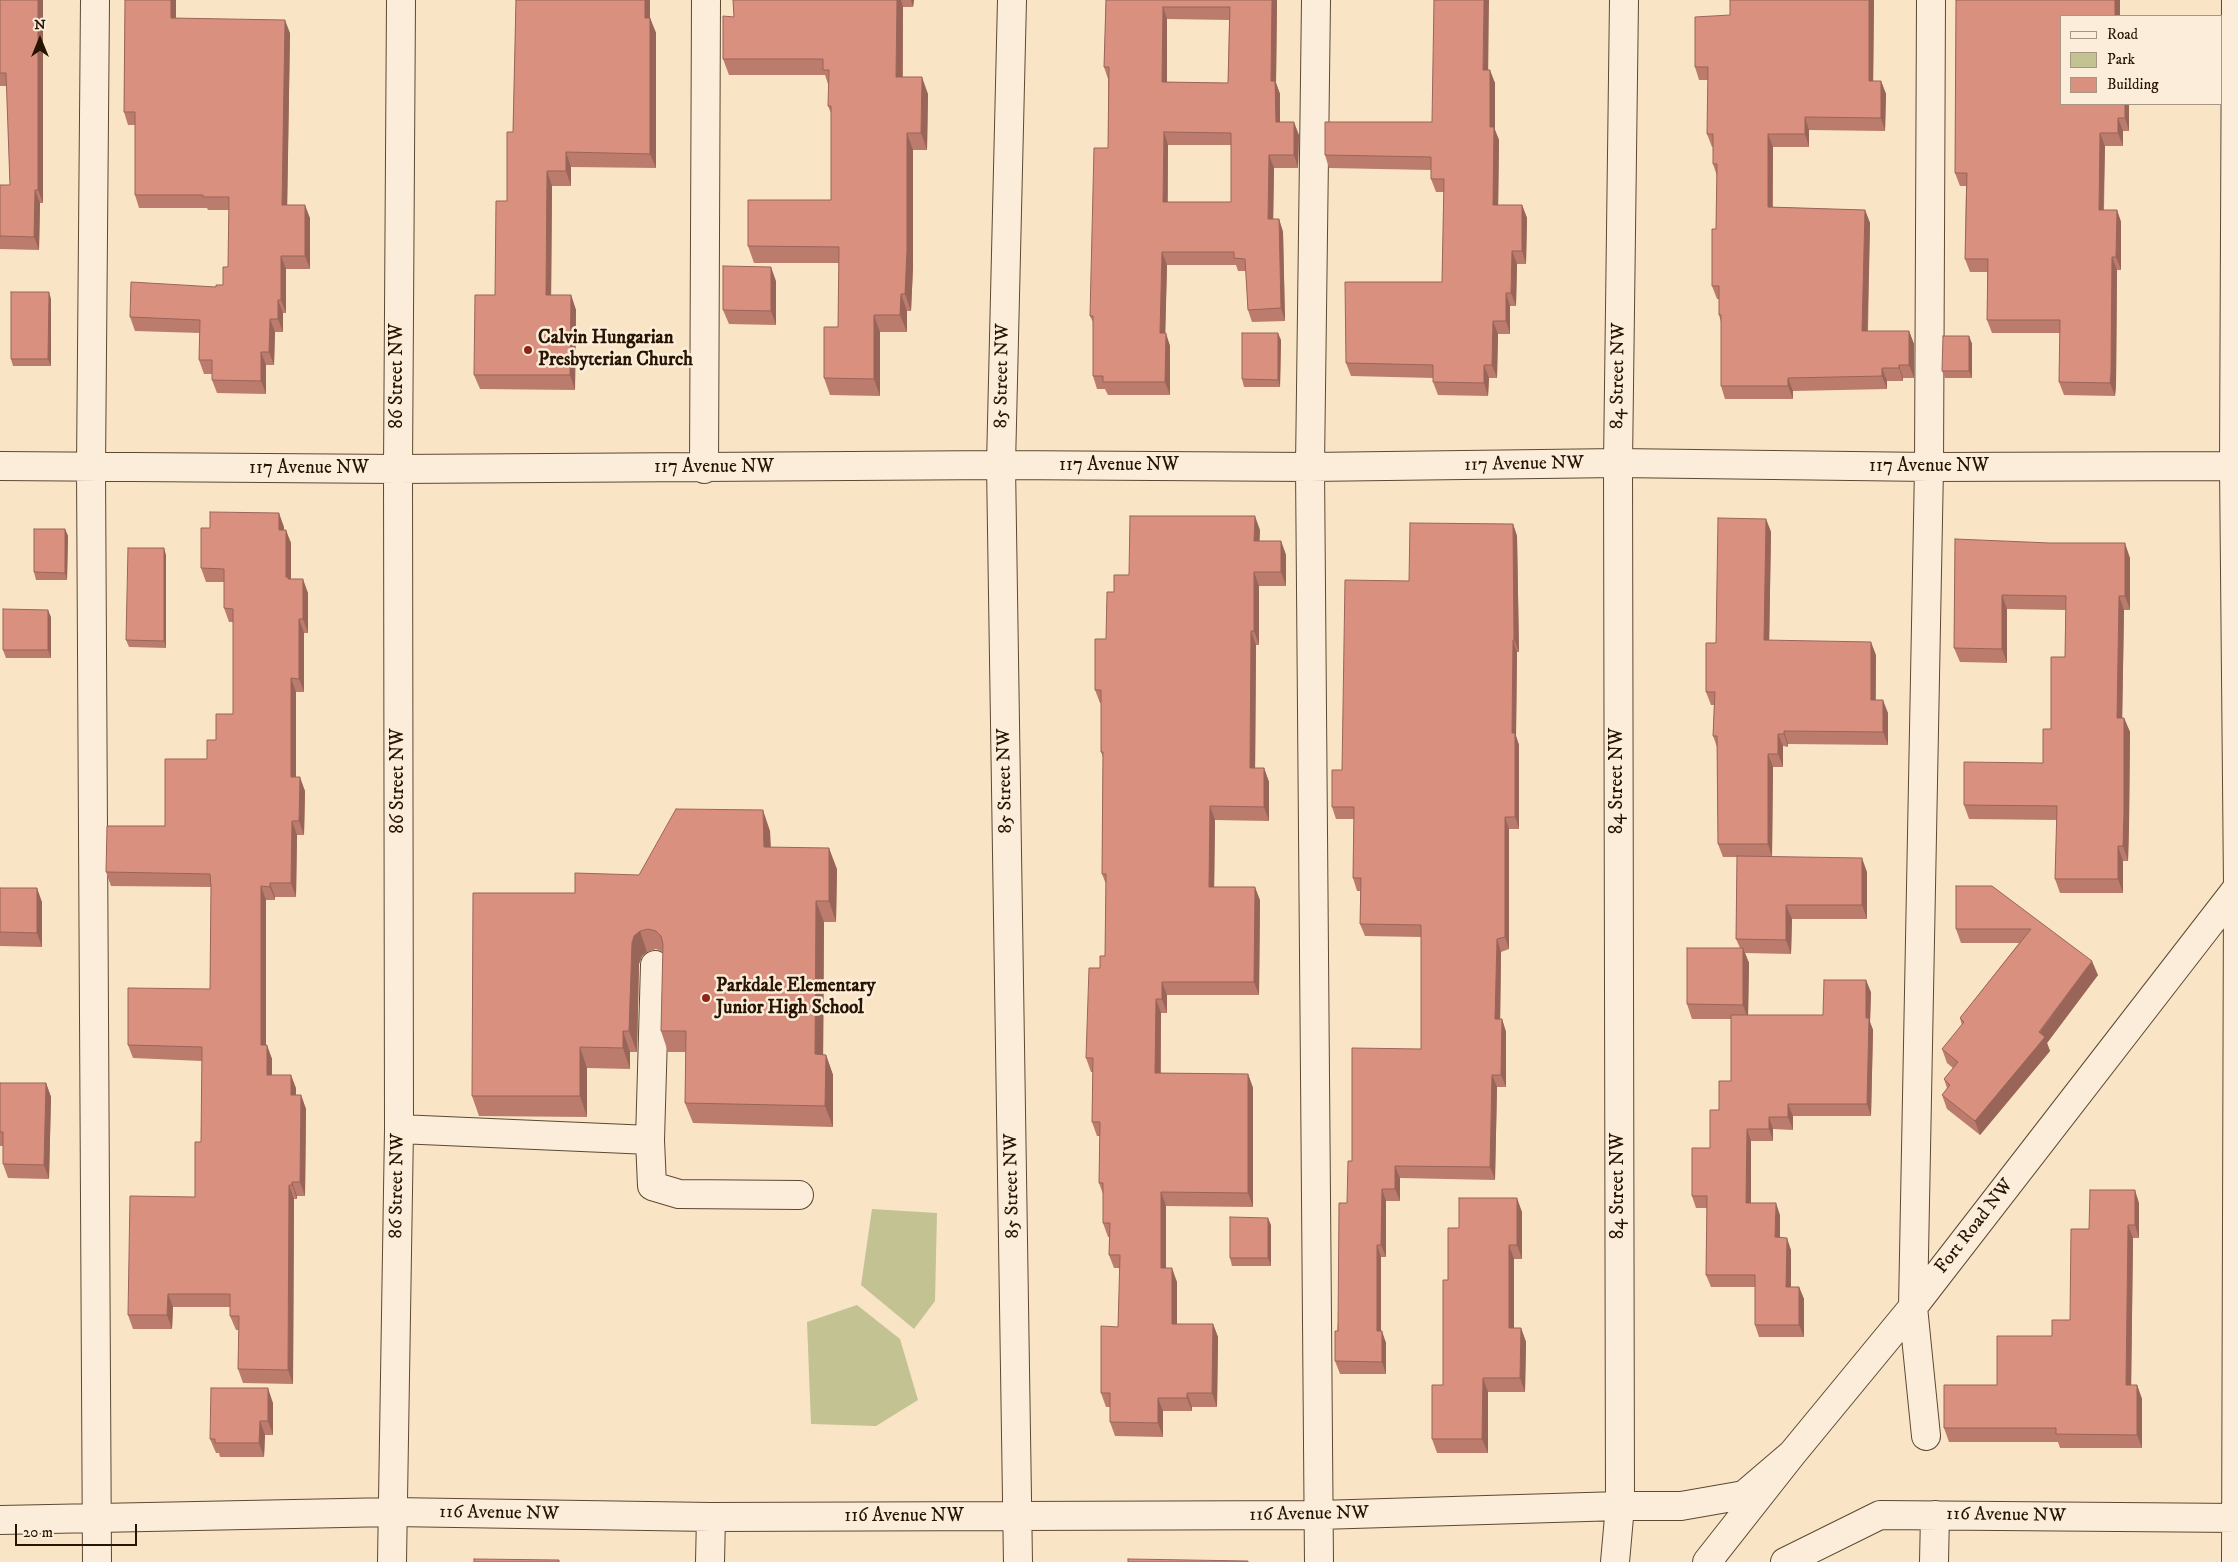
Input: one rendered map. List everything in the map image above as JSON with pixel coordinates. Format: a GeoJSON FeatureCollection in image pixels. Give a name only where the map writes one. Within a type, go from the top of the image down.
{"type":"FeatureCollection","features":[{"type":"Feature","properties":{"kind":"street"},"geometry":{"type":"LineString","coordinates":[[95,0],[90,468],[97,1562]]}},
{"type":"Feature","properties":{"kind":"street","name":"86 Street NW"},"geometry":{"type":"LineString","coordinates":[[392,1562],[399,1129],[398,469],[401,0]]}},
{"type":"Feature","properties":{"kind":"street"},"geometry":{"type":"LineString","coordinates":[[704,469],[706,0]]}},
{"type":"Feature","properties":{"kind":"street","name":"85 Street NW"},"geometry":{"type":"LineString","coordinates":[[1012,0],[1001,465],[1018,1562]]}},
{"type":"Feature","properties":{"kind":"street"},"geometry":{"type":"LineString","coordinates":[[1316,0],[1310,467],[1319,1562]]}},
{"type":"Feature","properties":{"kind":"street","name":"84 Street NW"},"geometry":{"type":"LineString","coordinates":[[1615,1562],[1620,1506],[1618,463],[1624,0]]}},
{"type":"Feature","properties":{"kind":"street"},"geometry":{"type":"LineString","coordinates":[[1926,1436],[1913,1307],[1928,467],[1931,0]]}},
{"type":"Feature","properties":{"kind":"street"},"geometry":{"type":"LineString","coordinates":[[2236,0],[2238,887],[2236,1562]]}},
{"type":"Feature","properties":{"kind":"street","name":"117 Avenue NW"},"geometry":{"type":"LineString","coordinates":[[0,466],[398,469],[704,469],[1001,465],[1310,467],[1618,463],[1928,467],[2236,466]]}},
{"type":"Feature","properties":{"kind":"street","name":"Fort Road NW"},"geometry":{"type":"LineString","coordinates":[[1707,1562],[1792,1454],[1913,1307],[2238,887]]}},
{"type":"Feature","properties":{"kind":"street"},"geometry":{"type":"LineString","coordinates":[[655,965],[650,1140],[652,1186],[679,1194],[799,1195]]}},
{"type":"Feature","properties":{"kind":"street"},"geometry":{"type":"LineString","coordinates":[[399,1129],[650,1140]]}},
{"type":"Feature","properties":{"kind":"street","name":"116 Avenue NW"},"geometry":{"type":"LineString","coordinates":[[0,1520],[392,1512],[711,1517],[1319,1515],[1620,1506],[1681,1506],[1744,1495],[1792,1454]]}},
{"type":"Feature","properties":{"kind":"street","name":"116 Avenue NW"},"geometry":{"type":"LineString","coordinates":[[1784,1562],[1880,1515],[2237,1518]]}},
{"type":"Feature","properties":{"kind":"street"},"geometry":{"type":"LineString","coordinates":[[1934,1562],[1935,1515]]}},
{"type":"Feature","properties":{"kind":"street"},"geometry":{"type":"LineString","coordinates":[[710,1562],[711,1517]]}},
{"type":"Feature","properties":{"kind":"green space"},"geometry":{"type":"Polygon","coordinates":[[[872,1209],[937,1213],[935,1301],[914,1329],[861,1285],[872,1209]]]}},
{"type":"Feature","properties":{"kind":"green space"},"geometry":{"type":"Polygon","coordinates":[[[857,1305],[900,1339],[918,1400],[876,1426],[811,1424],[807,1322],[857,1305]]]}},
{"type":"Feature","properties":{"kind":"building"},"geometry":{"type":"Polygon","coordinates":[[[0,0],[38,0],[38,190],[35,190],[34,237],[0,236],[0,185],[10,185],[6,73],[0,73],[0,0]]]}},
{"type":"Feature","properties":{"kind":"building"},"geometry":{"type":"Polygon","coordinates":[[[125,0],[171,0],[171,18],[285,20],[282,205],[305,205],[305,256],[281,256],[281,300],[278,300],[278,319],[270,319],[269,352],[261,352],[261,381],[212,380],[212,360],[199,360],[200,320],[130,317],[131,282],[216,287],[216,285],[223,285],[223,267],[228,267],[229,197],[135,195],[135,112],[124,112],[125,0]]]}},
{"type":"Feature","properties":{"kind":"building"},"geometry":{"type":"Polygon","coordinates":[[[516,0],[645,0],[645,18],[650,18],[650,154],[566,152],[566,171],[547,171],[546,295],[571,295],[570,375],[474,375],[475,295],[495,295],[496,201],[507,201],[507,132],[513,132],[516,0]]]}},
{"type":"Feature","properties":{"kind":"building"},"geometry":{"type":"Polygon","coordinates":[[[733,0],[897,0],[896,77],[922,77],[921,133],[907,133],[905,294],[901,294],[900,315],[874,315],[874,379],[824,378],[824,327],[838,327],[839,247],[748,246],[748,200],[831,200],[831,106],[828,106],[829,70],[823,70],[823,59],[723,59],[723,16],[734,17],[733,0]]]}},
{"type":"Feature","properties":{"kind":"building"},"geometry":{"type":"Polygon","coordinates":[[[1106,0],[1272,0],[1271,81],[1275,81],[1276,122],[1294,122],[1294,155],[1269,155],[1268,219],[1279,219],[1281,308],[1248,310],[1245,259],[1234,258],[1234,252],[1162,252],[1160,333],[1166,333],[1165,382],[1103,382],[1103,376],[1093,376],[1093,316],[1090,316],[1094,148],[1108,148],[1109,67],[1104,67],[1106,0]],[[1163,7],[1162,82],[1228,83],[1230,7],[1163,7]],[[1164,132],[1163,202],[1231,202],[1231,133],[1164,132]]]}},
{"type":"Feature","properties":{"kind":"building"},"geometry":{"type":"Polygon","coordinates":[[[1434,0],[1484,0],[1483,70],[1490,70],[1490,127],[1494,127],[1493,205],[1522,205],[1522,251],[1512,251],[1511,293],[1506,293],[1506,321],[1493,321],[1492,365],[1484,365],[1484,383],[1433,382],[1433,365],[1346,363],[1345,282],[1442,282],[1444,179],[1431,179],[1431,157],[1325,155],[1325,122],[1432,122],[1434,0]]]}},
{"type":"Feature","properties":{"kind":"building"},"geometry":{"type":"Polygon","coordinates":[[[1730,0],[1869,0],[1869,81],[1881,81],[1881,118],[1805,117],[1805,134],[1768,134],[1768,207],[1865,210],[1862,331],[1909,331],[1909,365],[1899,365],[1899,368],[1882,368],[1882,376],[1788,378],[1788,386],[1721,386],[1719,286],[1712,286],[1712,229],[1716,229],[1717,164],[1713,164],[1713,134],[1707,134],[1708,67],[1695,67],[1695,17],[1730,15],[1730,0]]]}},
{"type":"Feature","properties":{"kind":"building"},"geometry":{"type":"Polygon","coordinates":[[[1956,0],[2115,0],[2115,15],[2060,15],[2060,105],[2125,105],[2125,118],[2118,118],[2118,133],[2100,133],[2099,210],[2117,210],[2116,257],[2112,257],[2110,383],[2059,382],[2060,320],[1987,320],[1988,259],[1965,259],[1967,173],[1955,173],[1956,0]]]}},
{"type":"Feature","properties":{"kind":"building"},"geometry":{"type":"Polygon","coordinates":[[[723,266],[771,267],[771,311],[723,310],[723,266]]]}},
{"type":"Feature","properties":{"kind":"building"},"geometry":{"type":"Polygon","coordinates":[[[11,292],[49,292],[48,359],[11,359],[11,292]]]}},
{"type":"Feature","properties":{"kind":"building"},"geometry":{"type":"Polygon","coordinates":[[[1242,333],[1278,333],[1278,380],[1242,379],[1242,333]]]}},
{"type":"Feature","properties":{"kind":"building"},"geometry":{"type":"Polygon","coordinates":[[[1943,336],[1969,336],[1969,371],[1942,371],[1943,336]]]}},
{"type":"Feature","properties":{"kind":"building"},"geometry":{"type":"Polygon","coordinates":[[[210,512],[279,513],[279,530],[286,530],[286,577],[288,579],[303,579],[303,619],[299,619],[299,679],[291,678],[291,777],[300,777],[299,821],[292,821],[291,883],[270,883],[270,887],[261,886],[261,1045],[267,1045],[267,1075],[291,1075],[291,1095],[301,1095],[300,1182],[292,1182],[292,1185],[289,1185],[288,1370],[238,1369],[239,1316],[230,1316],[230,1294],[168,1294],[167,1315],[128,1315],[130,1196],[195,1197],[195,1142],[201,1142],[202,1047],[128,1045],[128,988],[210,989],[211,886],[210,874],[106,872],[107,826],[165,826],[165,759],[207,759],[207,740],[216,740],[216,714],[233,714],[233,609],[224,608],[224,569],[201,568],[201,528],[210,528],[210,512]]]}},
{"type":"Feature","properties":{"kind":"building"},"geometry":{"type":"Polygon","coordinates":[[[1130,516],[1255,516],[1254,541],[1281,541],[1281,572],[1254,572],[1254,631],[1251,631],[1250,768],[1264,768],[1264,807],[1210,806],[1209,887],[1255,887],[1254,982],[1162,982],[1162,999],[1156,999],[1155,1073],[1248,1074],[1248,1193],[1161,1192],[1161,1268],[1172,1268],[1172,1324],[1213,1324],[1212,1393],[1187,1393],[1187,1398],[1158,1398],[1158,1423],[1110,1422],[1110,1393],[1101,1393],[1101,1326],[1118,1327],[1120,1255],[1109,1255],[1110,1223],[1103,1223],[1103,1183],[1099,1183],[1100,1122],[1092,1122],[1093,1058],[1086,1058],[1089,968],[1100,968],[1100,956],[1105,956],[1106,874],[1102,874],[1103,752],[1101,752],[1101,690],[1095,690],[1095,639],[1106,639],[1107,592],[1114,592],[1114,575],[1129,575],[1130,516]]]}},
{"type":"Feature","properties":{"kind":"building"},"geometry":{"type":"Polygon","coordinates":[[[1718,518],[1766,519],[1764,640],[1871,642],[1871,700],[1883,700],[1883,732],[1784,731],[1784,734],[1778,734],[1778,754],[1768,754],[1768,844],[1718,844],[1717,736],[1713,736],[1715,692],[1706,692],[1706,643],[1716,643],[1718,518]]]}},
{"type":"Feature","properties":{"kind":"building"},"geometry":{"type":"Polygon","coordinates":[[[1410,523],[1513,524],[1514,640],[1512,733],[1515,733],[1515,817],[1505,817],[1505,937],[1497,939],[1495,1019],[1502,1019],[1501,1075],[1492,1075],[1490,1167],[1395,1166],[1395,1189],[1382,1189],[1381,1245],[1377,1245],[1377,1331],[1382,1331],[1382,1362],[1335,1361],[1335,1331],[1338,1331],[1339,1203],[1347,1203],[1348,1161],[1352,1161],[1352,1048],[1421,1049],[1421,925],[1360,924],[1361,878],[1353,878],[1354,807],[1332,807],[1332,770],[1342,770],[1345,580],[1409,581],[1410,523]]]}},
{"type":"Feature","properties":{"kind":"building"},"geometry":{"type":"Polygon","coordinates":[[[34,529],[65,529],[65,573],[34,572],[34,529]]]}},
{"type":"Feature","properties":{"kind":"building"},"geometry":{"type":"Polygon","coordinates":[[[1955,539],[2050,543],[2125,543],[2125,596],[2119,596],[2117,718],[2124,718],[2124,812],[2123,846],[2118,846],[2118,879],[2055,879],[2057,806],[1964,805],[1964,762],[2043,763],[2043,729],[2051,729],[2051,657],[2065,657],[2066,596],[2002,595],[2002,649],[1954,648],[1955,539]]]}},
{"type":"Feature","properties":{"kind":"building"},"geometry":{"type":"Polygon","coordinates":[[[128,548],[164,548],[164,641],[126,640],[128,548]]]}},
{"type":"Feature","properties":{"kind":"building"},"geometry":{"type":"Polygon","coordinates":[[[3,609],[48,610],[48,650],[3,650],[3,609]]]}},
{"type":"Feature","properties":{"kind":"building"},"geometry":{"type":"Polygon","coordinates":[[[676,809],[763,810],[764,847],[829,848],[829,901],[816,901],[815,1054],[826,1055],[825,1106],[685,1103],[686,1031],[661,1031],[663,944],[661,936],[656,931],[648,929],[640,931],[634,936],[632,943],[629,1031],[623,1031],[623,1048],[580,1047],[580,1096],[472,1096],[473,893],[575,893],[575,873],[639,875],[676,809]]]}},
{"type":"Feature","properties":{"kind":"building"},"geometry":{"type":"Polygon","coordinates":[[[1737,856],[1862,858],[1862,905],[1786,905],[1786,940],[1736,939],[1737,856]]]}},
{"type":"Feature","properties":{"kind":"building"},"geometry":{"type":"Polygon","coordinates":[[[1956,886],[1992,886],[2092,961],[2039,1032],[2045,1037],[1975,1121],[1942,1095],[1950,1085],[1944,1079],[1958,1062],[1942,1049],[1964,1022],[1960,1018],[2031,929],[1956,929],[1956,886]]]}},
{"type":"Feature","properties":{"kind":"building"},"geometry":{"type":"Polygon","coordinates":[[[0,888],[37,888],[37,933],[0,932],[0,888]]]}},
{"type":"Feature","properties":{"kind":"building"},"geometry":{"type":"Polygon","coordinates":[[[1687,948],[1743,948],[1743,1005],[1687,1004],[1687,948]]]}},
{"type":"Feature","properties":{"kind":"building"},"geometry":{"type":"Polygon","coordinates":[[[1824,980],[1866,980],[1866,1018],[1869,1018],[1867,1104],[1788,1104],[1788,1117],[1769,1117],[1769,1129],[1747,1129],[1746,1203],[1776,1203],[1775,1237],[1787,1238],[1786,1287],[1799,1287],[1799,1325],[1755,1325],[1755,1275],[1706,1275],[1707,1196],[1692,1196],[1692,1148],[1710,1148],[1710,1110],[1719,1110],[1719,1081],[1731,1081],[1731,1015],[1823,1015],[1824,980]]]}},
{"type":"Feature","properties":{"kind":"building"},"geometry":{"type":"Polygon","coordinates":[[[0,1083],[46,1083],[44,1165],[3,1164],[3,1132],[0,1132],[0,1083]]]}},
{"type":"Feature","properties":{"kind":"building"},"geometry":{"type":"Polygon","coordinates":[[[2090,1190],[2135,1190],[2135,1225],[2128,1225],[2126,1385],[2137,1385],[2137,1435],[2056,1434],[2056,1428],[1944,1428],[1944,1385],[1997,1385],[1997,1336],[2052,1336],[2052,1320],[2070,1320],[2071,1229],[2089,1229],[2090,1190]]]}},
{"type":"Feature","properties":{"kind":"building"},"geometry":{"type":"Polygon","coordinates":[[[1459,1198],[1517,1198],[1517,1245],[1509,1245],[1509,1328],[1521,1328],[1520,1378],[1483,1378],[1482,1439],[1432,1439],[1432,1385],[1443,1385],[1443,1280],[1448,1280],[1448,1228],[1459,1228],[1459,1198]]]}},
{"type":"Feature","properties":{"kind":"building"},"geometry":{"type":"Polygon","coordinates":[[[1230,1217],[1268,1218],[1268,1258],[1230,1258],[1230,1217]]]}},
{"type":"Feature","properties":{"kind":"building"},"geometry":{"type":"Polygon","coordinates":[[[211,1388],[268,1388],[268,1421],[260,1421],[259,1443],[215,1443],[215,1439],[210,1439],[211,1388]]]}},
{"type":"Feature","properties":{"kind":"building"},"geometry":{"type":"Polygon","coordinates":[[[474,1559],[559,1560],[559,1562],[474,1562],[474,1559]]]}},
{"type":"Feature","properties":{"kind":"building"},"geometry":{"type":"Polygon","coordinates":[[[1128,1559],[1248,1561],[1248,1562],[1128,1562],[1128,1559]]]}},
{"type":"Feature","properties":{"kind":"place","name":"Calvin Hungarian Presbyterian Church"},"geometry":{"type":"Point","coordinates":[528,350]}},
{"type":"Feature","properties":{"kind":"place","name":"Parkdale Elementary Junior High School"},"geometry":{"type":"Point","coordinates":[706,998]}}]}
